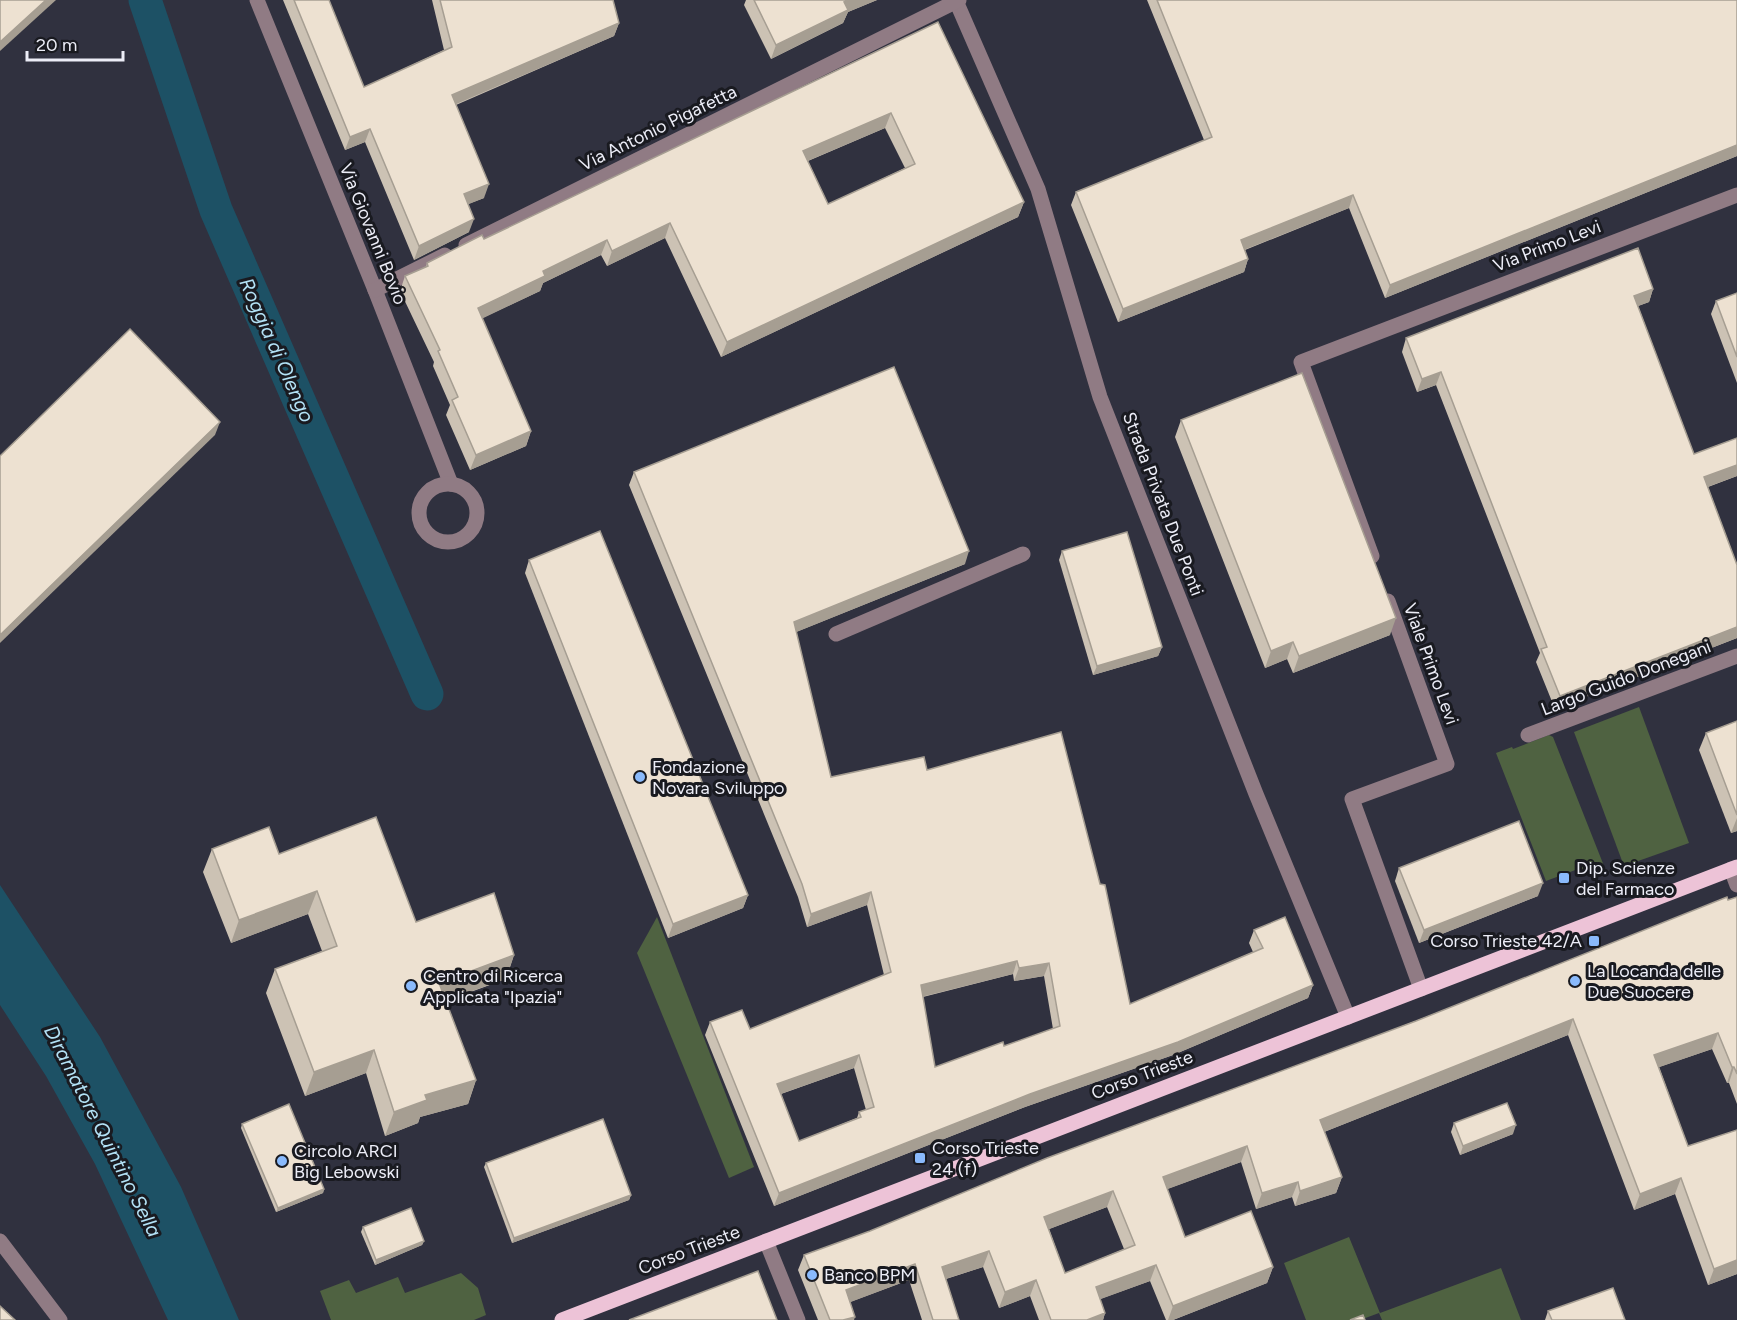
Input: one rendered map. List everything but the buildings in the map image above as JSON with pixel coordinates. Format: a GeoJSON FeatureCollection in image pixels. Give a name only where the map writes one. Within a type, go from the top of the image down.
{"type":"FeatureCollection","features":[{"type":"Feature","properties":{"kind":"main road","name":"Corso Trieste"},"geometry":{"type":"LineString","coordinates":[[562,1320],[1734,868]]}},
{"type":"Feature","properties":{"kind":"street","name":"Via Giovanni Bovio"},"geometry":{"type":"LineString","coordinates":[[257,0],[451,484]]}},
{"type":"Feature","properties":{"kind":"street","name":"Via Antonio Pigafetta"},"geometry":{"type":"LineString","coordinates":[[375,290],[958,1]]}},
{"type":"Feature","properties":{"kind":"street","name":"Strada Privata Due Ponti"},"geometry":{"type":"LineString","coordinates":[[958,1],[1038,189],[1100,397],[1256,794],[1348,1017]]}},
{"type":"Feature","properties":{"kind":"street","name":"Via Primo Levi"},"geometry":{"type":"LineString","coordinates":[[1375,565],[1301,362],[1737,195]]}},
{"type":"Feature","properties":{"kind":"street"},"geometry":{"type":"LineString","coordinates":[[836,634],[1023,554]]}},
{"type":"Feature","properties":{"kind":"street","name":"Viale Primo Levi"},"geometry":{"type":"LineString","coordinates":[[1383,587],[1447,764],[1352,799],[1421,989]]}},
{"type":"Feature","properties":{"kind":"street","name":"Largo Guido Donegani"},"geometry":{"type":"LineString","coordinates":[[1528,735],[1737,656]]}},
{"type":"Feature","properties":{"kind":"street"},"geometry":{"type":"LineString","coordinates":[[1734,868],[1737,885]]}},
{"type":"Feature","properties":{"kind":"street"},"geometry":{"type":"LineString","coordinates":[[0,1241],[60,1320]]}},
{"type":"Feature","properties":{"kind":"street"},"geometry":{"type":"LineString","coordinates":[[766,1241],[798,1320]]}},
{"type":"Feature","properties":{"kind":"green space"},"geometry":{"type":"Polygon","coordinates":[[[1639,707],[1689,843],[1624,866],[1574,732],[1639,707]]]}},
{"type":"Feature","properties":{"kind":"green space"},"geometry":{"type":"Polygon","coordinates":[[[1549,735],[1553,737],[1604,866],[1581,876],[1578,869],[1546,881],[1496,753],[1549,735]]]}},
{"type":"Feature","properties":{"kind":"green space"},"geometry":{"type":"Polygon","coordinates":[[[657,917],[754,1167],[729,1178],[637,953],[657,917]]]}},
{"type":"Feature","properties":{"kind":"green space"},"geometry":{"type":"Polygon","coordinates":[[[1349,1237],[1380,1313],[1501,1268],[1521,1320],[1382,1320],[1379,1313],[1360,1320],[1306,1320],[1284,1263],[1349,1237]]]}},
{"type":"Feature","properties":{"kind":"green space"},"geometry":{"type":"Polygon","coordinates":[[[461,1273],[478,1288],[486,1315],[474,1320],[331,1320],[320,1291],[349,1280],[356,1293],[398,1277],[405,1293],[461,1273]]]}},
{"type":"Feature","properties":{"kind":"water","name":"Diramatore Quintino Sella"},"geometry":{"type":"Polygon","coordinates":[[[0,885],[100,1037],[181,1187],[239,1320],[168,1320],[95,1164],[46,1076],[0,1005],[0,885]]]}},
{"type":"Feature","properties":{"kind":"waterway","name":"Roggia di Olengo"},"geometry":{"type":"LineString","coordinates":[[145,0],[216,210],[427,694]]}},
{"type":"Feature","properties":{"kind":"place","name":"Fondazione Novara Sviluppo"},"geometry":{"type":"Point","coordinates":[640,777]}},
{"type":"Feature","properties":{"kind":"place","name":"Dip. Scienze del Farmaco"},"geometry":{"type":"Point","coordinates":[1564,878]}},
{"type":"Feature","properties":{"kind":"place","name":"Corso Trieste 42/A"},"geometry":{"type":"Point","coordinates":[1594,941]}},
{"type":"Feature","properties":{"kind":"place","name":"La Locanda delle Due Suocere"},"geometry":{"type":"Point","coordinates":[1575,981]}},
{"type":"Feature","properties":{"kind":"place","name":"Centro di Ricerca Applicata \"Ipazia\""},"geometry":{"type":"Point","coordinates":[411,986]}},
{"type":"Feature","properties":{"kind":"place","name":"Corso Trieste 24 (f)"},"geometry":{"type":"Point","coordinates":[920,1158]}},
{"type":"Feature","properties":{"kind":"place","name":"Circolo ARCI Big Lebowski"},"geometry":{"type":"Point","coordinates":[282,1161]}},
{"type":"Feature","properties":{"kind":"place","name":"Banco BPM"},"geometry":{"type":"Point","coordinates":[812,1275]}}]}
